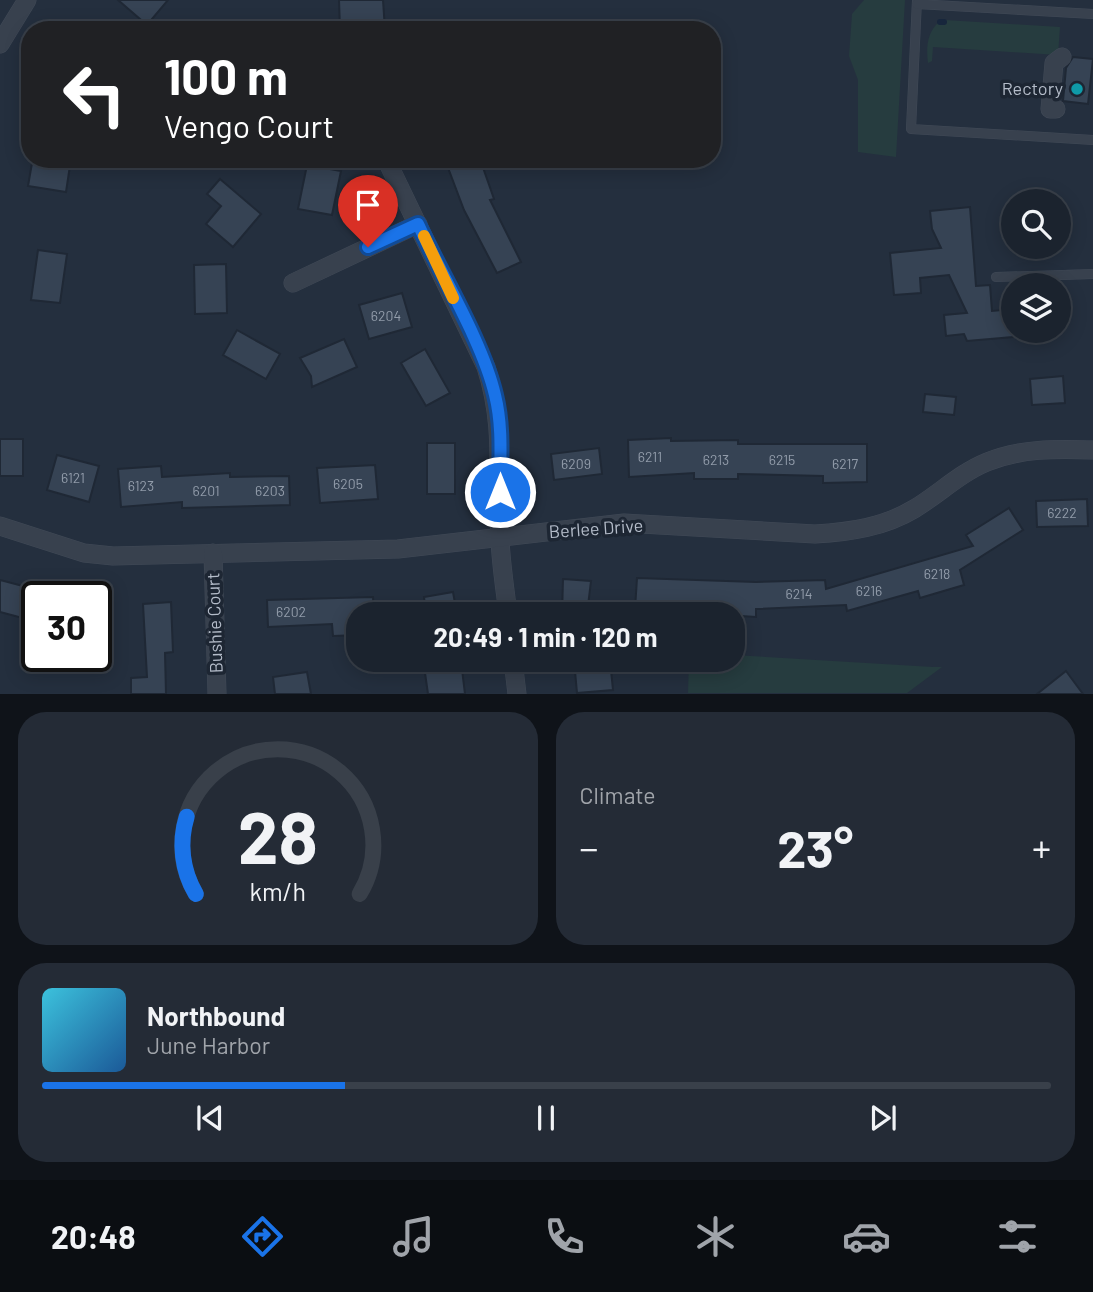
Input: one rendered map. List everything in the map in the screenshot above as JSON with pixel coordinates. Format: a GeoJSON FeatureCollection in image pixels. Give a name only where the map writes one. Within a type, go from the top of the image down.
{"type":"FeatureCollection","features":[{"type":"Feature","properties":{"kind":"street"},"geometry":{"type":"LineString","coordinates":[[0,44],[27,0]]}},
{"type":"Feature","properties":{"kind":"street"},"geometry":{"type":"LineString","coordinates":[[1056,109],[1050,109],[1054,63],[1062,57]]}},
{"type":"Feature","properties":{"kind":"street"},"geometry":{"type":"LineString","coordinates":[[390,168],[486,368],[495,394],[500,423],[499,538],[507,602]]}},
{"type":"Feature","properties":{"kind":"street"},"geometry":{"type":"LineString","coordinates":[[293,283],[418,224]]}},
{"type":"Feature","properties":{"kind":"street","name":"Berlee Drive"},"geometry":{"type":"LineString","coordinates":[[0,526],[84,553],[113,556],[398,549],[624,523],[815,534],[847,532],[896,518],[987,462],[1044,449],[1093,450]]}},
{"type":"Feature","properties":{"kind":"street","name":"Bushie Court"},"geometry":{"type":"LineString","coordinates":[[213,553],[217,694]]}},
{"type":"Feature","properties":{"kind":"street"},"geometry":{"type":"LineString","coordinates":[[514,672],[517,694]]}},
{"type":"Feature","properties":{"kind":"lane"},"geometry":{"type":"LineString","coordinates":[[1093,14],[917,2],[911,130],[1093,140]]}},
{"type":"Feature","properties":{"kind":"lane"},"geometry":{"type":"LineString","coordinates":[[996,277],[1093,274]]}},
{"type":"Feature","properties":{"kind":"green space"},"geometry":{"type":"Polygon","coordinates":[[[864,0],[905,0],[896,157],[858,152],[858,80],[849,56],[852,14],[864,0]]]}},
{"type":"Feature","properties":{"kind":"green space"},"geometry":{"type":"Polygon","coordinates":[[[945,20],[1060,27],[1058,55],[933,47],[932,61],[928,63],[927,46],[930,35],[939,22],[945,23],[945,20]]]}},
{"type":"Feature","properties":{"kind":"green space"},"geometry":{"type":"Polygon","coordinates":[[[745,656],[942,667],[907,693],[688,693],[689,672],[745,672],[745,656]]]}},
{"type":"Feature","properties":{"kind":"building"},"geometry":{"type":"Polygon","coordinates":[[[118,0],[168,0],[150,21],[142,21],[118,0]]]}},
{"type":"Feature","properties":{"kind":"building"},"geometry":{"type":"Polygon","coordinates":[[[339,0],[383,0],[384,21],[340,21],[339,0]]]}},
{"type":"Feature","properties":{"kind":"building","name":"Rectory"},"geometry":{"type":"Polygon","coordinates":[[[1073,57],[1093,59],[1088,104],[1063,101],[1066,68],[1073,57]]]}},
{"type":"Feature","properties":{"kind":"building"},"geometry":{"type":"Polygon","coordinates":[[[31,168],[70,168],[66,192],[28,186],[31,168]]]}},
{"type":"Feature","properties":{"kind":"building"},"geometry":{"type":"Polygon","coordinates":[[[306,168],[341,171],[332,215],[298,209],[306,168]]]}},
{"type":"Feature","properties":{"kind":"building"},"geometry":{"type":"Polygon","coordinates":[[[448,168],[483,168],[494,199],[490,200],[521,262],[497,273],[464,210],[448,168]]]}},
{"type":"Feature","properties":{"kind":"building"},"geometry":{"type":"Polygon","coordinates":[[[220,179],[261,214],[233,247],[206,224],[221,206],[207,194],[220,179]]]}},
{"type":"Feature","properties":{"kind":"building"},"geometry":{"type":"Polygon","coordinates":[[[970,207],[976,286],[990,285],[992,311],[1001,310],[1001,338],[967,341],[964,334],[946,336],[944,315],[967,313],[949,275],[920,278],[921,293],[894,295],[890,253],[941,248],[932,229],[930,211],[970,207]]]}},
{"type":"Feature","properties":{"kind":"building"},"geometry":{"type":"Polygon","coordinates":[[[38,250],[67,254],[60,303],[31,300],[38,250]]]}},
{"type":"Feature","properties":{"kind":"building"},"geometry":{"type":"Polygon","coordinates":[[[226,264],[227,313],[195,314],[194,265],[226,264]]]}},
{"type":"Feature","properties":{"kind":"building"},"geometry":{"type":"Polygon","coordinates":[[[402,293],[412,327],[369,339],[359,305],[402,293]]]}},
{"type":"Feature","properties":{"kind":"building"},"geometry":{"type":"Polygon","coordinates":[[[237,330],[280,354],[266,379],[223,355],[237,330]]]}},
{"type":"Feature","properties":{"kind":"building"},"geometry":{"type":"Polygon","coordinates":[[[344,339],[357,367],[312,387],[311,376],[300,358],[344,339]]]}},
{"type":"Feature","properties":{"kind":"building"},"geometry":{"type":"Polygon","coordinates":[[[425,349],[450,393],[426,406],[401,363],[425,349]]]}},
{"type":"Feature","properties":{"kind":"building"},"geometry":{"type":"Polygon","coordinates":[[[1063,376],[1065,403],[1032,405],[1030,379],[1063,376]]]}},
{"type":"Feature","properties":{"kind":"building"},"geometry":{"type":"Polygon","coordinates":[[[925,394],[956,397],[954,415],[923,412],[925,394]]]}},
{"type":"Feature","properties":{"kind":"building"},"geometry":{"type":"Polygon","coordinates":[[[671,438],[671,441],[738,440],[738,444],[867,444],[867,482],[823,483],[823,476],[738,474],[738,479],[694,479],[694,473],[629,477],[628,440],[671,438]]]}},
{"type":"Feature","properties":{"kind":"building"},"geometry":{"type":"Polygon","coordinates":[[[0,439],[23,439],[23,476],[0,476],[0,439]]]}},
{"type":"Feature","properties":{"kind":"building"},"geometry":{"type":"Polygon","coordinates":[[[427,443],[455,443],[455,494],[427,494],[427,443]]]}},
{"type":"Feature","properties":{"kind":"building"},"geometry":{"type":"Polygon","coordinates":[[[599,448],[602,474],[554,480],[551,454],[599,448]]]}},
{"type":"Feature","properties":{"kind":"building"},"geometry":{"type":"Polygon","coordinates":[[[57,455],[99,466],[89,502],[47,490],[57,455]]]}},
{"type":"Feature","properties":{"kind":"building"},"geometry":{"type":"Polygon","coordinates":[[[375,465],[378,499],[320,503],[317,468],[375,465]]]}},
{"type":"Feature","properties":{"kind":"building"},"geometry":{"type":"Polygon","coordinates":[[[161,466],[162,477],[230,473],[230,477],[289,476],[290,505],[182,508],[182,502],[121,507],[118,469],[161,466]]]}},
{"type":"Feature","properties":{"kind":"building"},"geometry":{"type":"Polygon","coordinates":[[[1087,499],[1088,526],[1037,527],[1036,501],[1087,499]]]}},
{"type":"Feature","properties":{"kind":"building"},"geometry":{"type":"Polygon","coordinates":[[[1009,508],[1023,530],[960,570],[964,585],[920,598],[918,591],[847,611],[846,605],[756,609],[756,617],[745,616],[745,602],[635,602],[637,578],[756,582],[825,580],[826,589],[973,546],[966,535],[1009,508]]]}},
{"type":"Feature","properties":{"kind":"building"},"geometry":{"type":"Polygon","coordinates":[[[563,579],[591,581],[588,602],[562,602],[563,579]]]}},
{"type":"Feature","properties":{"kind":"building"},"geometry":{"type":"Polygon","coordinates":[[[0,580],[21,586],[21,618],[0,612],[0,580]]]}},
{"type":"Feature","properties":{"kind":"building"},"geometry":{"type":"Polygon","coordinates":[[[453,592],[455,602],[425,602],[424,597],[453,592]]]}},
{"type":"Feature","properties":{"kind":"building"},"geometry":{"type":"Polygon","coordinates":[[[373,597],[373,602],[346,602],[346,636],[333,636],[332,624],[268,627],[267,600],[373,597]]]}},
{"type":"Feature","properties":{"kind":"building"},"geometry":{"type":"Polygon","coordinates":[[[171,602],[173,652],[165,653],[166,694],[131,694],[131,678],[147,677],[143,604],[171,602]]]}},
{"type":"Feature","properties":{"kind":"building"},"geometry":{"type":"Polygon","coordinates":[[[1066,671],[1083,694],[1037,694],[1066,671]]]}},
{"type":"Feature","properties":{"kind":"building"},"geometry":{"type":"Polygon","coordinates":[[[307,672],[311,694],[275,694],[273,677],[307,672]]]}},
{"type":"Feature","properties":{"kind":"building"},"geometry":{"type":"Polygon","coordinates":[[[425,672],[462,672],[465,694],[428,694],[425,672]]]}},
{"type":"Feature","properties":{"kind":"building"},"geometry":{"type":"Polygon","coordinates":[[[575,672],[611,672],[613,690],[577,693],[575,672]]]}},
{"type":"Feature","properties":{"kind":"slow traffic"},"geometry":{"type":"LineString","coordinates":[[424,236],[453,298]]}},
{"type":"Feature","properties":{"kind":"place","name":"Rectory"},"geometry":{"type":"Point","coordinates":[1077,89]}},
{"type":"Feature","properties":{"kind":"route"},"geometry":{"type":"LineString","coordinates":[[368,247],[418,224],[486,368],[495,394],[500,423],[500,492]]}}]}
